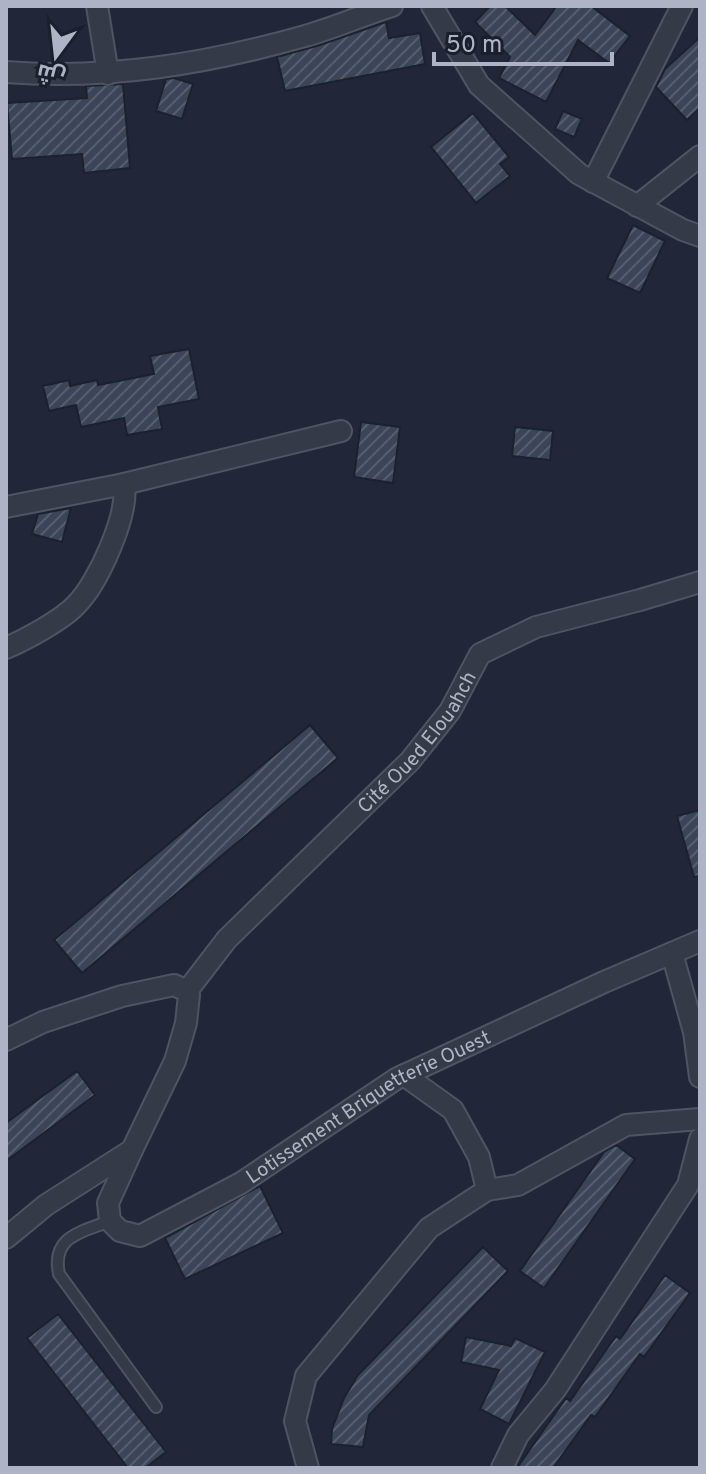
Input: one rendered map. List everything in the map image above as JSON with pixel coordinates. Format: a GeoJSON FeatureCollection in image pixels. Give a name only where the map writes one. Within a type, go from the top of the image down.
{"type":"FeatureCollection","features":[{"type":"Feature","properties":{"kind":"street"},"geometry":{"type":"LineString","coordinates":[[97,6],[108,74]]}},
{"type":"Feature","properties":{"kind":"street"},"geometry":{"type":"LineString","coordinates":[[6,72],[108,74],[165,68],[306,36],[392,6]]}},
{"type":"Feature","properties":{"kind":"street"},"geometry":{"type":"LineString","coordinates":[[432,6],[479,85],[579,174],[683,230],[700,236]]}},
{"type":"Feature","properties":{"kind":"street"},"geometry":{"type":"LineString","coordinates":[[593,182],[682,6]]}},
{"type":"Feature","properties":{"kind":"street"},"geometry":{"type":"LineString","coordinates":[[637,206],[700,156]]}},
{"type":"Feature","properties":{"kind":"street"},"geometry":{"type":"LineString","coordinates":[[6,507],[124,484],[341,431]]}},
{"type":"Feature","properties":{"kind":"street"},"geometry":{"type":"LineString","coordinates":[[6,648],[25,640],[76,606],[104,563],[126,498],[124,484]]}},
{"type":"Feature","properties":{"kind":"street","name":"Cité Oued Elouahch"},"geometry":{"type":"LineString","coordinates":[[187,991],[227,939],[410,761],[450,711],[480,654],[536,627],[700,582]]}},
{"type":"Feature","properties":{"kind":"street","name":"Lotissement Briquetterie Ouest"},"geometry":{"type":"LineString","coordinates":[[110,1221],[120,1231],[140,1236],[241,1183],[404,1075],[700,941]]}},
{"type":"Feature","properties":{"kind":"street"},"geometry":{"type":"LineString","coordinates":[[672,953],[694,1032],[700,1077]]}},
{"type":"Feature","properties":{"kind":"street"},"geometry":{"type":"LineString","coordinates":[[6,1040],[43,1022],[122,996],[174,985],[187,991],[186,1023],[175,1061],[108,1203],[110,1221]]}},
{"type":"Feature","properties":{"kind":"street"},"geometry":{"type":"LineString","coordinates":[[404,1075],[453,1110],[479,1157],[487,1190]]}},
{"type":"Feature","properties":{"kind":"street"},"geometry":{"type":"LineString","coordinates":[[308,1468],[295,1421],[306,1376],[429,1228],[487,1190],[518,1185],[626,1125],[700,1119]]}},
{"type":"Feature","properties":{"kind":"street"},"geometry":{"type":"LineString","coordinates":[[502,1468],[518,1435],[555,1390],[688,1185],[700,1139]]}},
{"type":"Feature","properties":{"kind":"street"},"geometry":{"type":"LineString","coordinates":[[6,1238],[46,1205],[132,1150]]}},
{"type":"Feature","properties":{"kind":"lane"},"geometry":{"type":"LineString","coordinates":[[110,1221],[71,1237],[61,1245],[56,1260],[59,1274],[156,1407]]}},
{"type":"Feature","properties":{"kind":"building"},"geometry":{"type":"Polygon","coordinates":[[[490,6],[505,6],[535,35],[557,6],[591,6],[630,36],[609,63],[578,40],[546,102],[499,78],[510,57],[475,22],[490,6]]]}},
{"type":"Feature","properties":{"kind":"building"},"geometry":{"type":"Polygon","coordinates":[[[386,22],[389,38],[420,33],[425,64],[285,91],[277,57],[386,22]]]}},
{"type":"Feature","properties":{"kind":"building"},"geometry":{"type":"Polygon","coordinates":[[[700,37],[700,108],[687,120],[656,87],[665,69],[700,37]]]}},
{"type":"Feature","properties":{"kind":"building"},"geometry":{"type":"Polygon","coordinates":[[[174,78],[193,84],[182,119],[156,111],[166,79],[174,78]]]}},
{"type":"Feature","properties":{"kind":"building"},"geometry":{"type":"Polygon","coordinates":[[[123,84],[130,168],[84,173],[82,154],[12,159],[7,103],[87,98],[86,86],[123,84]]]}},
{"type":"Feature","properties":{"kind":"building"},"geometry":{"type":"Polygon","coordinates":[[[563,111],[582,119],[574,137],[555,129],[563,111]]]}},
{"type":"Feature","properties":{"kind":"building"},"geometry":{"type":"Polygon","coordinates":[[[473,113],[509,157],[500,164],[510,176],[476,203],[431,147],[473,113]]]}},
{"type":"Feature","properties":{"kind":"building"},"geometry":{"type":"Polygon","coordinates":[[[633,225],[665,241],[640,293],[607,278],[633,225]]]}},
{"type":"Feature","properties":{"kind":"building"},"geometry":{"type":"Polygon","coordinates":[[[189,349],[199,399],[158,407],[162,429],[127,435],[124,418],[81,427],[76,405],[49,411],[43,386],[69,380],[70,386],[97,380],[98,385],[154,374],[150,356],[189,349]]]}},
{"type":"Feature","properties":{"kind":"building"},"geometry":{"type":"Polygon","coordinates":[[[361,422],[400,427],[393,483],[354,477],[361,422]]]}},
{"type":"Feature","properties":{"kind":"building"},"geometry":{"type":"Polygon","coordinates":[[[515,427],[553,431],[550,460],[512,456],[515,427]]]}},
{"type":"Feature","properties":{"kind":"building"},"geometry":{"type":"Polygon","coordinates":[[[71,508],[62,542],[32,534],[38,514],[71,508]]]}},
{"type":"Feature","properties":{"kind":"building"},"geometry":{"type":"Polygon","coordinates":[[[310,725],[338,758],[82,973],[54,940],[310,725]]]}},
{"type":"Feature","properties":{"kind":"building"},"geometry":{"type":"Polygon","coordinates":[[[700,810],[700,876],[694,877],[677,816],[700,810]]]}},
{"type":"Feature","properties":{"kind":"building"},"geometry":{"type":"Polygon","coordinates":[[[77,1071],[95,1095],[6,1161],[6,1123],[77,1071]]]}},
{"type":"Feature","properties":{"kind":"building"},"geometry":{"type":"Polygon","coordinates":[[[616,1145],[635,1159],[544,1288],[520,1271],[604,1152],[616,1145]]]}},
{"type":"Feature","properties":{"kind":"building"},"geometry":{"type":"Polygon","coordinates":[[[260,1186],[283,1233],[185,1279],[165,1238],[260,1186]]]}},
{"type":"Feature","properties":{"kind":"building"},"geometry":{"type":"Polygon","coordinates":[[[483,1247],[508,1271],[369,1415],[363,1447],[331,1444],[332,1429],[344,1398],[358,1375],[483,1247]]]}},
{"type":"Feature","properties":{"kind":"building"},"geometry":{"type":"Polygon","coordinates":[[[665,1275],[690,1293],[644,1357],[640,1354],[595,1417],[591,1415],[553,1468],[517,1468],[566,1398],[570,1401],[616,1336],[620,1339],[665,1275]]]}},
{"type":"Feature","properties":{"kind":"building"},"geometry":{"type":"Polygon","coordinates":[[[58,1314],[166,1452],[145,1468],[128,1468],[27,1338],[58,1314]]]}},
{"type":"Feature","properties":{"kind":"building"},"geometry":{"type":"Polygon","coordinates":[[[466,1337],[511,1346],[515,1338],[545,1352],[509,1424],[480,1409],[499,1370],[461,1362],[466,1337]]]}}]}
